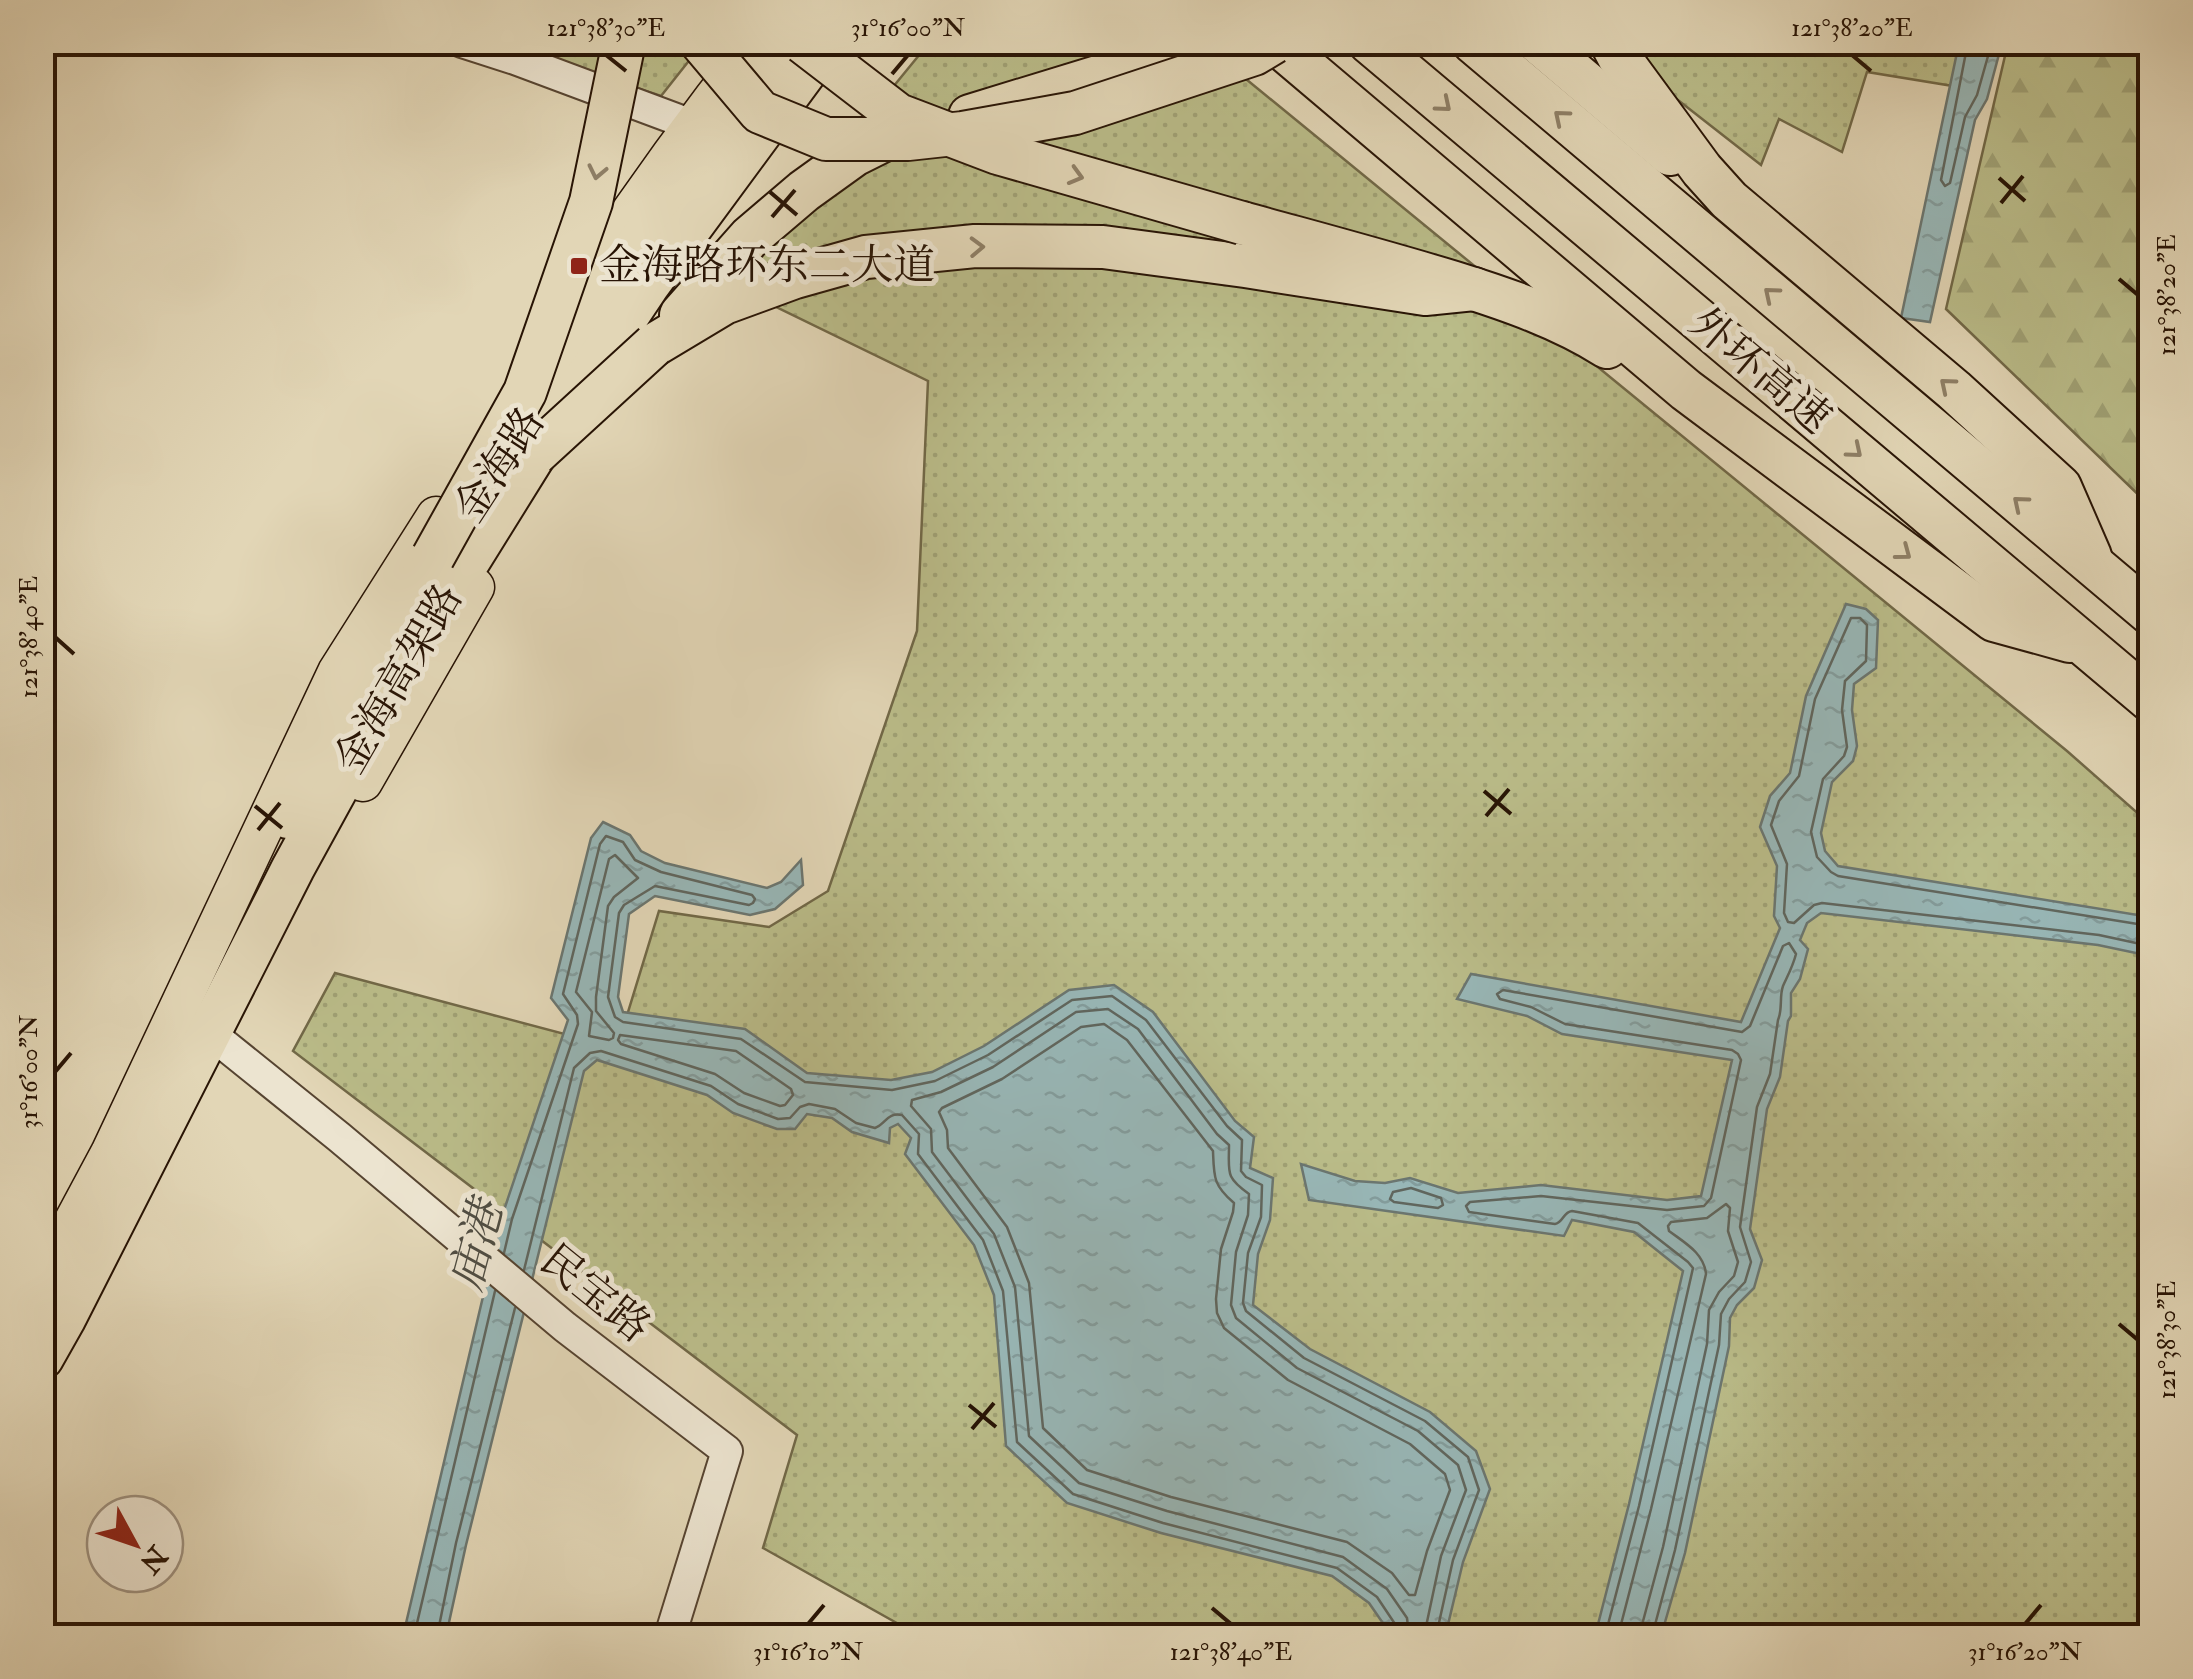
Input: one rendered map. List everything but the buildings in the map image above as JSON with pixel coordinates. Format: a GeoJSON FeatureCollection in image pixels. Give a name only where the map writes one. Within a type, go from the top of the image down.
{"type":"FeatureCollection","features":[{"type":"Feature","properties":{"kind":"highway"},"geometry":{"type":"LineString","coordinates":[[432,557],[524,392],[591,202],[624,42]]}},
{"type":"Feature","properties":{"kind":"highway"},"geometry":{"type":"LineString","coordinates":[[701,42],[760,112],[826,139],[908,139],[1074,113],[1254,54],[1274,42],[1686,390],[1994,620],[2085,645]]}},
{"type":"Feature","properties":{"kind":"highway","name":"金海高架路"},"geometry":{"type":"LineString","coordinates":[[42,1298],[166,1062],[342,711],[432,557],[618,272],[784,42]]}},
{"type":"Feature","properties":{"kind":"highway"},"geometry":{"type":"LineString","coordinates":[[803,42],[898,115],[998,153],[1474,289],[1565,323],[1651,377],[1686,390]]}},
{"type":"Feature","properties":{"kind":"highway","name":"金海高架路"},"geometry":{"type":"LineString","coordinates":[[42,1358],[292,868],[407,660],[534,454],[648,285],[827,42]]}},
{"type":"Feature","properties":{"kind":"highway"},"geometry":{"type":"LineString","coordinates":[[534,454],[654,345],[750,237],[854,155],[902,132],[981,113],[1212,42]]}},
{"type":"Feature","properties":{"kind":"highway","name":"外环高速"},"geometry":{"type":"LineString","coordinates":[[1369,42],[2150,700]]}},
{"type":"Feature","properties":{"kind":"highway","name":"外环高速"},"geometry":{"type":"LineString","coordinates":[[1473,42],[2150,613]]}},
{"type":"Feature","properties":{"kind":"highway"},"geometry":{"type":"LineString","coordinates":[[1538,42],[1674,157],[1702,170]]}},
{"type":"Feature","properties":{"kind":"highway"},"geometry":{"type":"LineString","coordinates":[[1611,42],[1619,58],[1728,200],[1954,390],[2060,488],[2094,566]]}},
{"type":"Feature","properties":{"kind":"highway"},"geometry":{"type":"LineString","coordinates":[[654,345],[724,303],[795,277],[866,257],[975,246],[1103,247],[1424,294],[1474,289]]}},
{"type":"Feature","properties":{"kind":"main road","name":"金海路"},"geometry":{"type":"LineString","coordinates":[[42,1280],[110,1154],[337,672],[590,272],[692,125],[757,42]]}},
{"type":"Feature","properties":{"kind":"main road","name":"金海路"},"geometry":{"type":"LineString","coordinates":[[42,1382],[216,1038],[486,570],[656,303],[843,42]]}},
{"type":"Feature","properties":{"kind":"street"},"geometry":{"type":"LineString","coordinates":[[462,42],[692,125]]}},
{"type":"Feature","properties":{"kind":"street","name":"民宝路"},"geometry":{"type":"LineString","coordinates":[[216,1038],[540,1306],[727,1451],[670,1636]]}},
{"type":"Feature","properties":{"kind":"green space"},"geometry":{"type":"Polygon","coordinates":[[[500,43],[703,43],[661,96],[500,43]]]}},
{"type":"Feature","properties":{"kind":"green space"},"geometry":{"type":"Polygon","coordinates":[[[929,43],[1202,43],[2067,751],[2150,824],[2150,1636],[920,1636],[763,1548],[797,1435],[293,1051],[335,973],[617,1048],[659,911],[769,927],[828,891],[917,631],[928,381],[731,285],[929,43]]]}},
{"type":"Feature","properties":{"kind":"green space"},"geometry":{"type":"Polygon","coordinates":[[[1605,43],[1962,43],[1953,86],[1867,72],[1842,152],[1779,119],[1761,165],[1605,43]]]}},
{"type":"Feature","properties":{"kind":"green space"},"geometry":{"type":"Polygon","coordinates":[[[2008,43],[2150,43],[2150,506],[1946,309],[2008,43]]]}},
{"type":"Feature","properties":{"kind":"water"},"geometry":{"type":"Polygon","coordinates":[[[1959,43],[2002,43],[1987,99],[1975,120],[1930,322],[1901,318],[1959,43]]]}},
{"type":"Feature","properties":{"kind":"water"},"geometry":{"type":"Polygon","coordinates":[[[1846,604],[1866,609],[1878,620],[1876,668],[1854,684],[1852,710],[1857,746],[1853,761],[1832,782],[1821,833],[1825,851],[1838,866],[2150,917],[2150,956],[2098,945],[1821,913],[1807,923],[1800,940],[1808,949],[1800,979],[1791,993],[1791,1016],[1780,1077],[1767,1109],[1750,1229],[1762,1260],[1754,1288],[1730,1318],[1729,1346],[1685,1553],[1661,1636],[1595,1636],[1683,1271],[1634,1232],[1572,1220],[1564,1236],[1309,1200],[1301,1164],[1355,1181],[1385,1183],[1410,1178],[1458,1193],[1541,1185],[1667,1200],[1701,1196],[1732,1060],[1562,1034],[1527,1016],[1457,999],[1471,974],[1741,1022],[1780,928],[1774,916],[1777,866],[1760,827],[1770,796],[1790,773],[1806,696],[1846,604]]]}},
{"type":"Feature","properties":{"kind":"water"},"geometry":{"type":"Polygon","coordinates":[[[603,822],[630,835],[641,851],[665,863],[767,888],[781,882],[801,860],[803,885],[775,909],[750,915],[655,896],[629,914],[618,997],[623,1012],[745,1029],[807,1073],[891,1080],[932,1072],[984,1046],[1069,990],[1114,985],[1153,1012],[1235,1121],[1254,1137],[1250,1168],[1273,1178],[1270,1220],[1258,1254],[1253,1305],[1310,1349],[1430,1412],[1476,1451],[1490,1489],[1463,1562],[1447,1636],[1386,1636],[1387,1629],[1369,1603],[1332,1576],[1161,1533],[1067,1503],[1006,1446],[994,1295],[974,1245],[905,1154],[911,1138],[898,1124],[890,1128],[889,1143],[852,1132],[832,1118],[807,1114],[795,1129],[777,1129],[733,1113],[707,1095],[597,1060],[584,1071],[446,1636],[403,1636],[502,1216],[568,1020],[551,998],[591,838],[603,822]]]}},
{"type":"Feature","properties":{"kind":"place","name":"金海路环东二大道"},"geometry":{"type":"Point","coordinates":[579,266]}},
{"type":"Feature","properties":{"kind":"water label","name":"庙港"},"geometry":{"type":"Point","coordinates":[477,1246]}}]}
